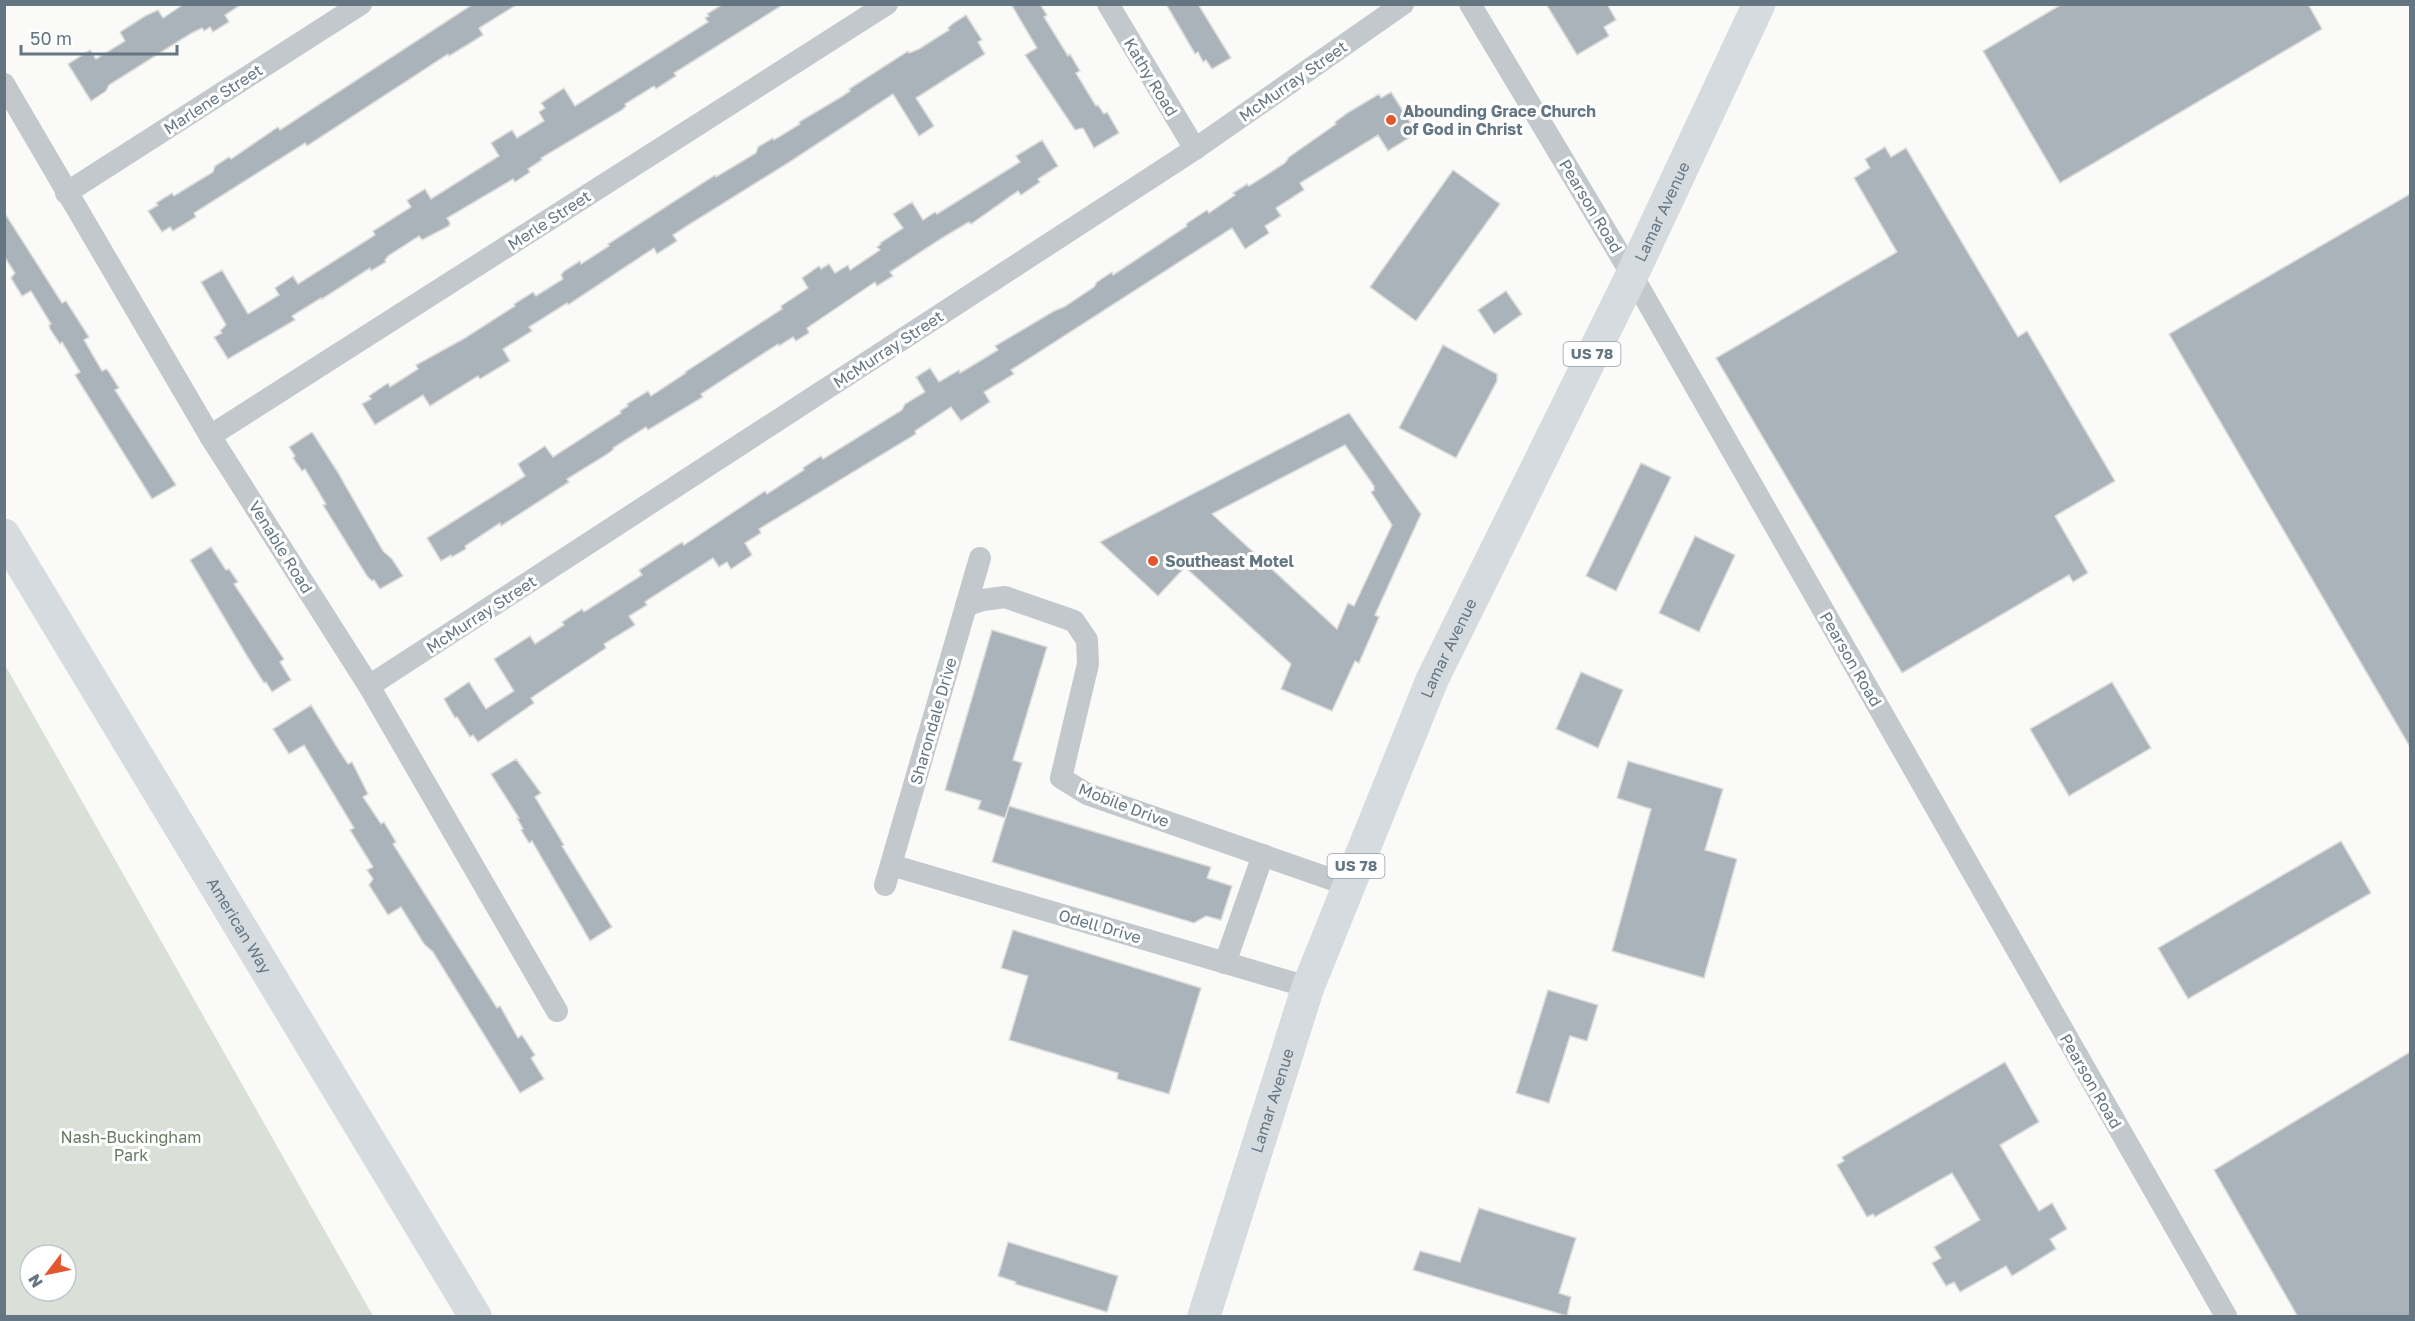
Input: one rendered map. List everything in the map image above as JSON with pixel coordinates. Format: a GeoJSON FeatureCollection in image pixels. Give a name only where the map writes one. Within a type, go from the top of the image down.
{"type":"FeatureCollection","features":[{"type":"Feature","properties":{"kind":"main road","name":"Lamar Avenue"},"geometry":{"type":"LineString","coordinates":[[1204,1317],[1308,987],[1436,669],[1632,275],[1759,4]]}},
{"type":"Feature","properties":{"kind":"main road","name":"American Way"},"geometry":{"type":"LineString","coordinates":[[4,536],[475,1317]]}},
{"type":"Feature","properties":{"kind":"street","name":"Marlene Street"},"geometry":{"type":"LineString","coordinates":[[66,193],[361,4]]}},
{"type":"Feature","properties":{"kind":"street","name":"Merle Street"},"geometry":{"type":"LineString","coordinates":[[210,436],[887,4]]}},
{"type":"Feature","properties":{"kind":"street","name":"Kathy Road"},"geometry":{"type":"LineString","coordinates":[[1108,4],[1195,149]]}},
{"type":"Feature","properties":{"kind":"street","name":"McMurray Street"},"geometry":{"type":"LineString","coordinates":[[369,686],[1195,149],[1403,4]]}},
{"type":"Feature","properties":{"kind":"street","name":"Pearson Road"},"geometry":{"type":"LineString","coordinates":[[1470,4],[1632,275],[2226,1317]]}},
{"type":"Feature","properties":{"kind":"street","name":"Venable Road"},"geometry":{"type":"LineString","coordinates":[[4,84],[210,436],[369,686],[558,1011]]}},
{"type":"Feature","properties":{"kind":"street","name":"Sharondale Drive"},"geometry":{"type":"LineString","coordinates":[[888,875],[980,558]]}},
{"type":"Feature","properties":{"kind":"street","name":"Mobile Drive"},"geometry":{"type":"LineString","coordinates":[[966,606],[983,600],[1005,597],[1074,621],[1087,640],[1088,664],[1061,778],[1087,794],[1348,885]]}},
{"type":"Feature","properties":{"kind":"street"},"geometry":{"type":"LineString","coordinates":[[1225,963],[1263,855]]}},
{"type":"Feature","properties":{"kind":"street","name":"Odell Drive"},"geometry":{"type":"LineString","coordinates":[[888,875],[1225,963],[1308,987]]}},
{"type":"Feature","properties":{"kind":"green space","name":"Nash-Buckingham Park"},"geometry":{"type":"Polygon","coordinates":[[[4,665],[5,665],[373,1316],[5,1316],[4,665]]]}},
{"type":"Feature","properties":{"kind":"building"},"geometry":{"type":"Polygon","coordinates":[[[184,4],[242,4],[225,15],[229,22],[213,32],[210,27],[190,34],[109,85],[106,91],[91,101],[68,64],[90,50],[96,59],[125,41],[120,32],[145,16],[158,10],[163,18],[184,4]]]}},
{"type":"Feature","properties":{"kind":"building"},"geometry":{"type":"Polygon","coordinates":[[[473,4],[518,4],[479,28],[483,35],[449,56],[448,54],[307,146],[305,143],[194,213],[196,217],[173,231],[170,227],[162,232],[148,211],[158,205],[156,203],[172,193],[174,196],[213,172],[215,166],[229,157],[231,159],[278,127],[280,130],[473,4]]]}},
{"type":"Feature","properties":{"kind":"building"},"geometry":{"type":"Polygon","coordinates":[[[723,4],[784,4],[674,73],[676,76],[656,89],[654,86],[625,104],[622,110],[541,158],[542,160],[528,169],[530,172],[515,182],[513,179],[447,218],[449,226],[422,240],[419,236],[388,256],[386,262],[371,271],[370,268],[321,298],[292,316],[295,320],[228,359],[214,337],[222,333],[220,331],[226,325],[201,282],[222,270],[248,314],[279,295],[275,288],[293,276],[298,284],[375,235],[373,231],[411,207],[407,200],[425,189],[431,199],[499,156],[491,143],[512,130],[517,138],[544,121],[539,112],[545,108],[541,103],[564,88],[575,106],[708,22],[705,18],[709,16],[707,14],[723,4]]]}},
{"type":"Feature","properties":{"kind":"building"},"geometry":{"type":"Polygon","coordinates":[[[1011,4],[1040,4],[1047,15],[1044,17],[1080,71],[1076,73],[1077,75],[1096,106],[1098,105],[1104,114],[1107,112],[1119,133],[1094,148],[1083,128],[1075,130],[1025,55],[1037,48],[1011,4]]]}},
{"type":"Feature","properties":{"kind":"building"},"geometry":{"type":"Polygon","coordinates":[[[1166,4],[1198,4],[1231,58],[1212,69],[1206,60],[1203,62],[1198,52],[1195,54],[1166,4]]]}},
{"type":"Feature","properties":{"kind":"building"},"geometry":{"type":"Polygon","coordinates":[[[1546,4],[1607,4],[1616,20],[1604,27],[1609,36],[1577,55],[1546,4]]]}},
{"type":"Feature","properties":{"kind":"building"},"geometry":{"type":"Polygon","coordinates":[[[2062,4],[2308,4],[2322,29],[2060,183],[1983,51],[2062,4]]]}},
{"type":"Feature","properties":{"kind":"building"},"geometry":{"type":"Polygon","coordinates":[[[966,15],[982,40],[978,42],[985,54],[916,98],[934,126],[919,136],[893,94],[673,235],[677,241],[657,254],[654,248],[568,305],[567,303],[529,327],[532,331],[503,349],[510,361],[480,379],[478,376],[430,406],[423,395],[375,425],[362,404],[371,399],[369,396],[388,383],[390,387],[418,369],[416,365],[465,338],[533,292],[536,296],[563,279],[561,275],[564,271],[580,261],[581,264],[715,175],[716,177],[756,153],[758,147],[800,124],[799,122],[841,97],[850,91],[849,89],[908,51],[909,53],[919,49],[949,30],[952,24],[966,15]]]}},
{"type":"Feature","properties":{"kind":"building"},"geometry":{"type":"Polygon","coordinates":[[[1391,92],[1417,133],[1388,151],[1378,135],[1300,183],[1304,190],[1276,208],[1281,216],[1265,226],[1269,233],[1245,249],[1232,228],[1011,370],[1014,374],[984,392],[990,402],[961,421],[951,407],[915,431],[916,434],[759,529],[761,533],[745,543],[752,555],[731,569],[727,562],[719,567],[713,558],[649,599],[645,602],[647,605],[629,616],[635,625],[604,644],[606,648],[531,698],[534,703],[478,742],[473,735],[470,737],[457,717],[455,718],[444,699],[469,682],[486,709],[514,691],[494,659],[530,636],[535,644],[564,625],[562,622],[582,609],[584,612],[642,575],[639,570],[682,542],[684,545],[765,491],[767,494],[804,470],[803,468],[821,456],[823,459],[902,410],[905,404],[925,392],[916,377],[930,368],[939,382],[959,370],[960,373],[998,350],[995,346],[1064,307],[1094,287],[1097,282],[1112,272],[1113,275],[1207,210],[1209,213],[1235,195],[1233,193],[1247,184],[1249,186],[1285,163],[1289,157],[1336,124],[1335,122],[1349,112],[1379,94],[1381,98],[1391,92]]]}},
{"type":"Feature","properties":{"kind":"building"},"geometry":{"type":"Polygon","coordinates":[[[1042,140],[1058,166],[1038,179],[1040,182],[1021,195],[1018,191],[971,224],[969,222],[942,238],[890,272],[893,276],[877,286],[875,282],[807,328],[809,333],[796,341],[793,337],[779,346],[778,344],[701,394],[703,397],[648,430],[646,427],[567,479],[569,482],[501,526],[500,523],[465,546],[466,549],[441,561],[427,538],[525,476],[518,464],[545,446],[553,457],[621,413],[620,411],[628,406],[627,404],[648,391],[651,396],[686,373],[782,309],[781,306],[808,288],[802,278],[819,266],[821,269],[829,264],[835,273],[848,265],[850,270],[880,250],[877,247],[880,243],[903,228],[893,214],[912,202],[923,220],[935,212],[937,214],[1020,162],[1016,156],[1042,140]]]}},
{"type":"Feature","properties":{"kind":"building"},"geometry":{"type":"Polygon","coordinates":[[[1885,147],[1891,157],[1906,148],[2018,337],[2027,331],[2115,481],[2055,516],[2088,573],[2073,582],[2069,575],[1902,673],[1716,358],[1897,252],[1854,178],[1870,168],[1865,159],[1885,147]]]}},
{"type":"Feature","properties":{"kind":"building"},"geometry":{"type":"Polygon","coordinates":[[[1453,170],[1500,204],[1416,321],[1370,287],[1453,170]]]}},
{"type":"Feature","properties":{"kind":"building"},"geometry":{"type":"Polygon","coordinates":[[[2410,194],[2410,747],[2169,334],[2410,194]]]}},
{"type":"Feature","properties":{"kind":"building"},"geometry":{"type":"Polygon","coordinates":[[[4,212],[62,303],[66,301],[89,337],[84,340],[102,371],[106,369],[109,372],[119,388],[115,390],[176,485],[152,499],[75,375],[80,372],[62,342],[60,344],[50,329],[51,324],[31,291],[22,296],[11,278],[15,273],[4,256],[4,212]]]}},
{"type":"Feature","properties":{"kind":"building"},"geometry":{"type":"Polygon","coordinates":[[[1506,291],[1522,314],[1494,334],[1478,310],[1506,291]]]}},
{"type":"Feature","properties":{"kind":"building"},"geometry":{"type":"Polygon","coordinates":[[[1443,345],[1497,374],[1497,381],[1456,458],[1399,428],[1443,345]]]}},
{"type":"Feature","properties":{"kind":"building","name":"Southeast Motel"},"geometry":{"type":"Polygon","coordinates":[[[1349,413],[1421,514],[1375,615],[1379,617],[1359,663],[1355,661],[1332,711],[1281,689],[1291,664],[1185,567],[1158,596],[1100,542],[1349,413]],[[1345,445],[1212,514],[1337,629],[1348,603],[1354,606],[1392,525],[1371,492],[1374,486],[1345,445]]]}},
{"type":"Feature","properties":{"kind":"building"},"geometry":{"type":"Polygon","coordinates":[[[312,432],[383,551],[392,559],[403,576],[380,589],[374,580],[372,581],[367,576],[323,505],[326,504],[305,469],[302,471],[293,458],[295,456],[289,447],[312,432]]]}},
{"type":"Feature","properties":{"kind":"building"},"geometry":{"type":"Polygon","coordinates":[[[1641,463],[1671,477],[1616,591],[1586,576],[1641,463]]]}},
{"type":"Feature","properties":{"kind":"building"},"geometry":{"type":"Polygon","coordinates":[[[1695,536],[1735,555],[1699,632],[1659,613],[1695,536]]]}},
{"type":"Feature","properties":{"kind":"building"},"geometry":{"type":"Polygon","coordinates":[[[211,547],[226,570],[229,569],[238,582],[234,584],[284,659],[280,662],[291,680],[272,692],[247,656],[190,560],[211,547]]]}},
{"type":"Feature","properties":{"kind":"building"},"geometry":{"type":"Polygon","coordinates":[[[992,630],[1047,647],[1013,760],[1022,763],[1005,818],[978,809],[981,801],[945,790],[992,630]]]}},
{"type":"Feature","properties":{"kind":"building"},"geometry":{"type":"Polygon","coordinates":[[[1581,672],[1623,690],[1598,748],[1556,729],[1581,672]]]}},
{"type":"Feature","properties":{"kind":"building"},"geometry":{"type":"Polygon","coordinates":[[[2112,682],[2151,748],[2069,796],[2030,729],[2112,682]]]}},
{"type":"Feature","properties":{"kind":"building"},"geometry":{"type":"Polygon","coordinates":[[[311,705],[348,764],[352,762],[368,794],[363,797],[381,824],[384,822],[396,842],[393,844],[497,1008],[500,1006],[518,1038],[522,1035],[535,1055],[531,1058],[544,1079],[520,1093],[433,952],[424,944],[401,907],[388,915],[369,885],[373,879],[367,870],[373,867],[350,830],[354,828],[304,745],[289,754],[273,729],[311,705]]]}},
{"type":"Feature","properties":{"kind":"building"},"geometry":{"type":"Polygon","coordinates":[[[516,759],[541,793],[535,797],[612,927],[590,941],[532,841],[529,843],[521,830],[523,829],[517,818],[519,818],[491,774],[516,759]]]}},
{"type":"Feature","properties":{"kind":"building"},"geometry":{"type":"Polygon","coordinates":[[[1628,761],[1723,789],[1705,850],[1737,859],[1704,978],[1612,951],[1651,809],[1617,798],[1628,761]]]}},
{"type":"Feature","properties":{"kind":"building"},"geometry":{"type":"Polygon","coordinates":[[[1009,806],[1211,867],[1207,878],[1232,886],[1221,920],[1206,916],[1194,923],[992,862],[1009,806]]]}},
{"type":"Feature","properties":{"kind":"building"},"geometry":{"type":"Polygon","coordinates":[[[2341,841],[2371,893],[2188,999],[2158,948],[2341,841]]]}},
{"type":"Feature","properties":{"kind":"building"},"geometry":{"type":"Polygon","coordinates":[[[1013,930],[1201,988],[1169,1094],[1117,1079],[1118,1073],[1009,1040],[1028,976],[1001,968],[1013,930]]]}},
{"type":"Feature","properties":{"kind":"building"},"geometry":{"type":"Polygon","coordinates":[[[1548,990],[1598,1005],[1587,1041],[1570,1036],[1549,1103],[1516,1093],[1548,990]]]}},
{"type":"Feature","properties":{"kind":"building"},"geometry":{"type":"Polygon","coordinates":[[[2410,1052],[2410,1317],[2298,1317],[2214,1170],[2410,1052]]]}},
{"type":"Feature","properties":{"kind":"building"},"geometry":{"type":"Polygon","coordinates":[[[2005,1062],[2039,1122],[2000,1145],[2039,1211],[2052,1203],[2067,1229],[2050,1239],[2056,1249],[2012,1276],[2006,1266],[1960,1292],[1954,1282],[1946,1286],[1932,1263],[1941,1258],[1934,1247],[1980,1220],[1952,1173],[1875,1217],[1873,1214],[1867,1217],[1837,1165],[1844,1161],[1842,1157],[2005,1062]]]}},
{"type":"Feature","properties":{"kind":"building"},"geometry":{"type":"Polygon","coordinates":[[[1479,1208],[1576,1238],[1559,1293],[1571,1297],[1567,1316],[1413,1270],[1420,1251],[1460,1262],[1479,1208]]]}},
{"type":"Feature","properties":{"kind":"building"},"geometry":{"type":"Polygon","coordinates":[[[1008,1242],[1118,1276],[1107,1312],[1015,1284],[1016,1282],[998,1276],[1008,1242]]]}},
{"type":"Feature","properties":{"kind":"place","name":"Abounding Grace Church of God in Christ"},"geometry":{"type":"Point","coordinates":[1391,120]}},
{"type":"Feature","properties":{"kind":"place","name":"Southeast Motel"},"geometry":{"type":"Point","coordinates":[1153,561]}}]}
